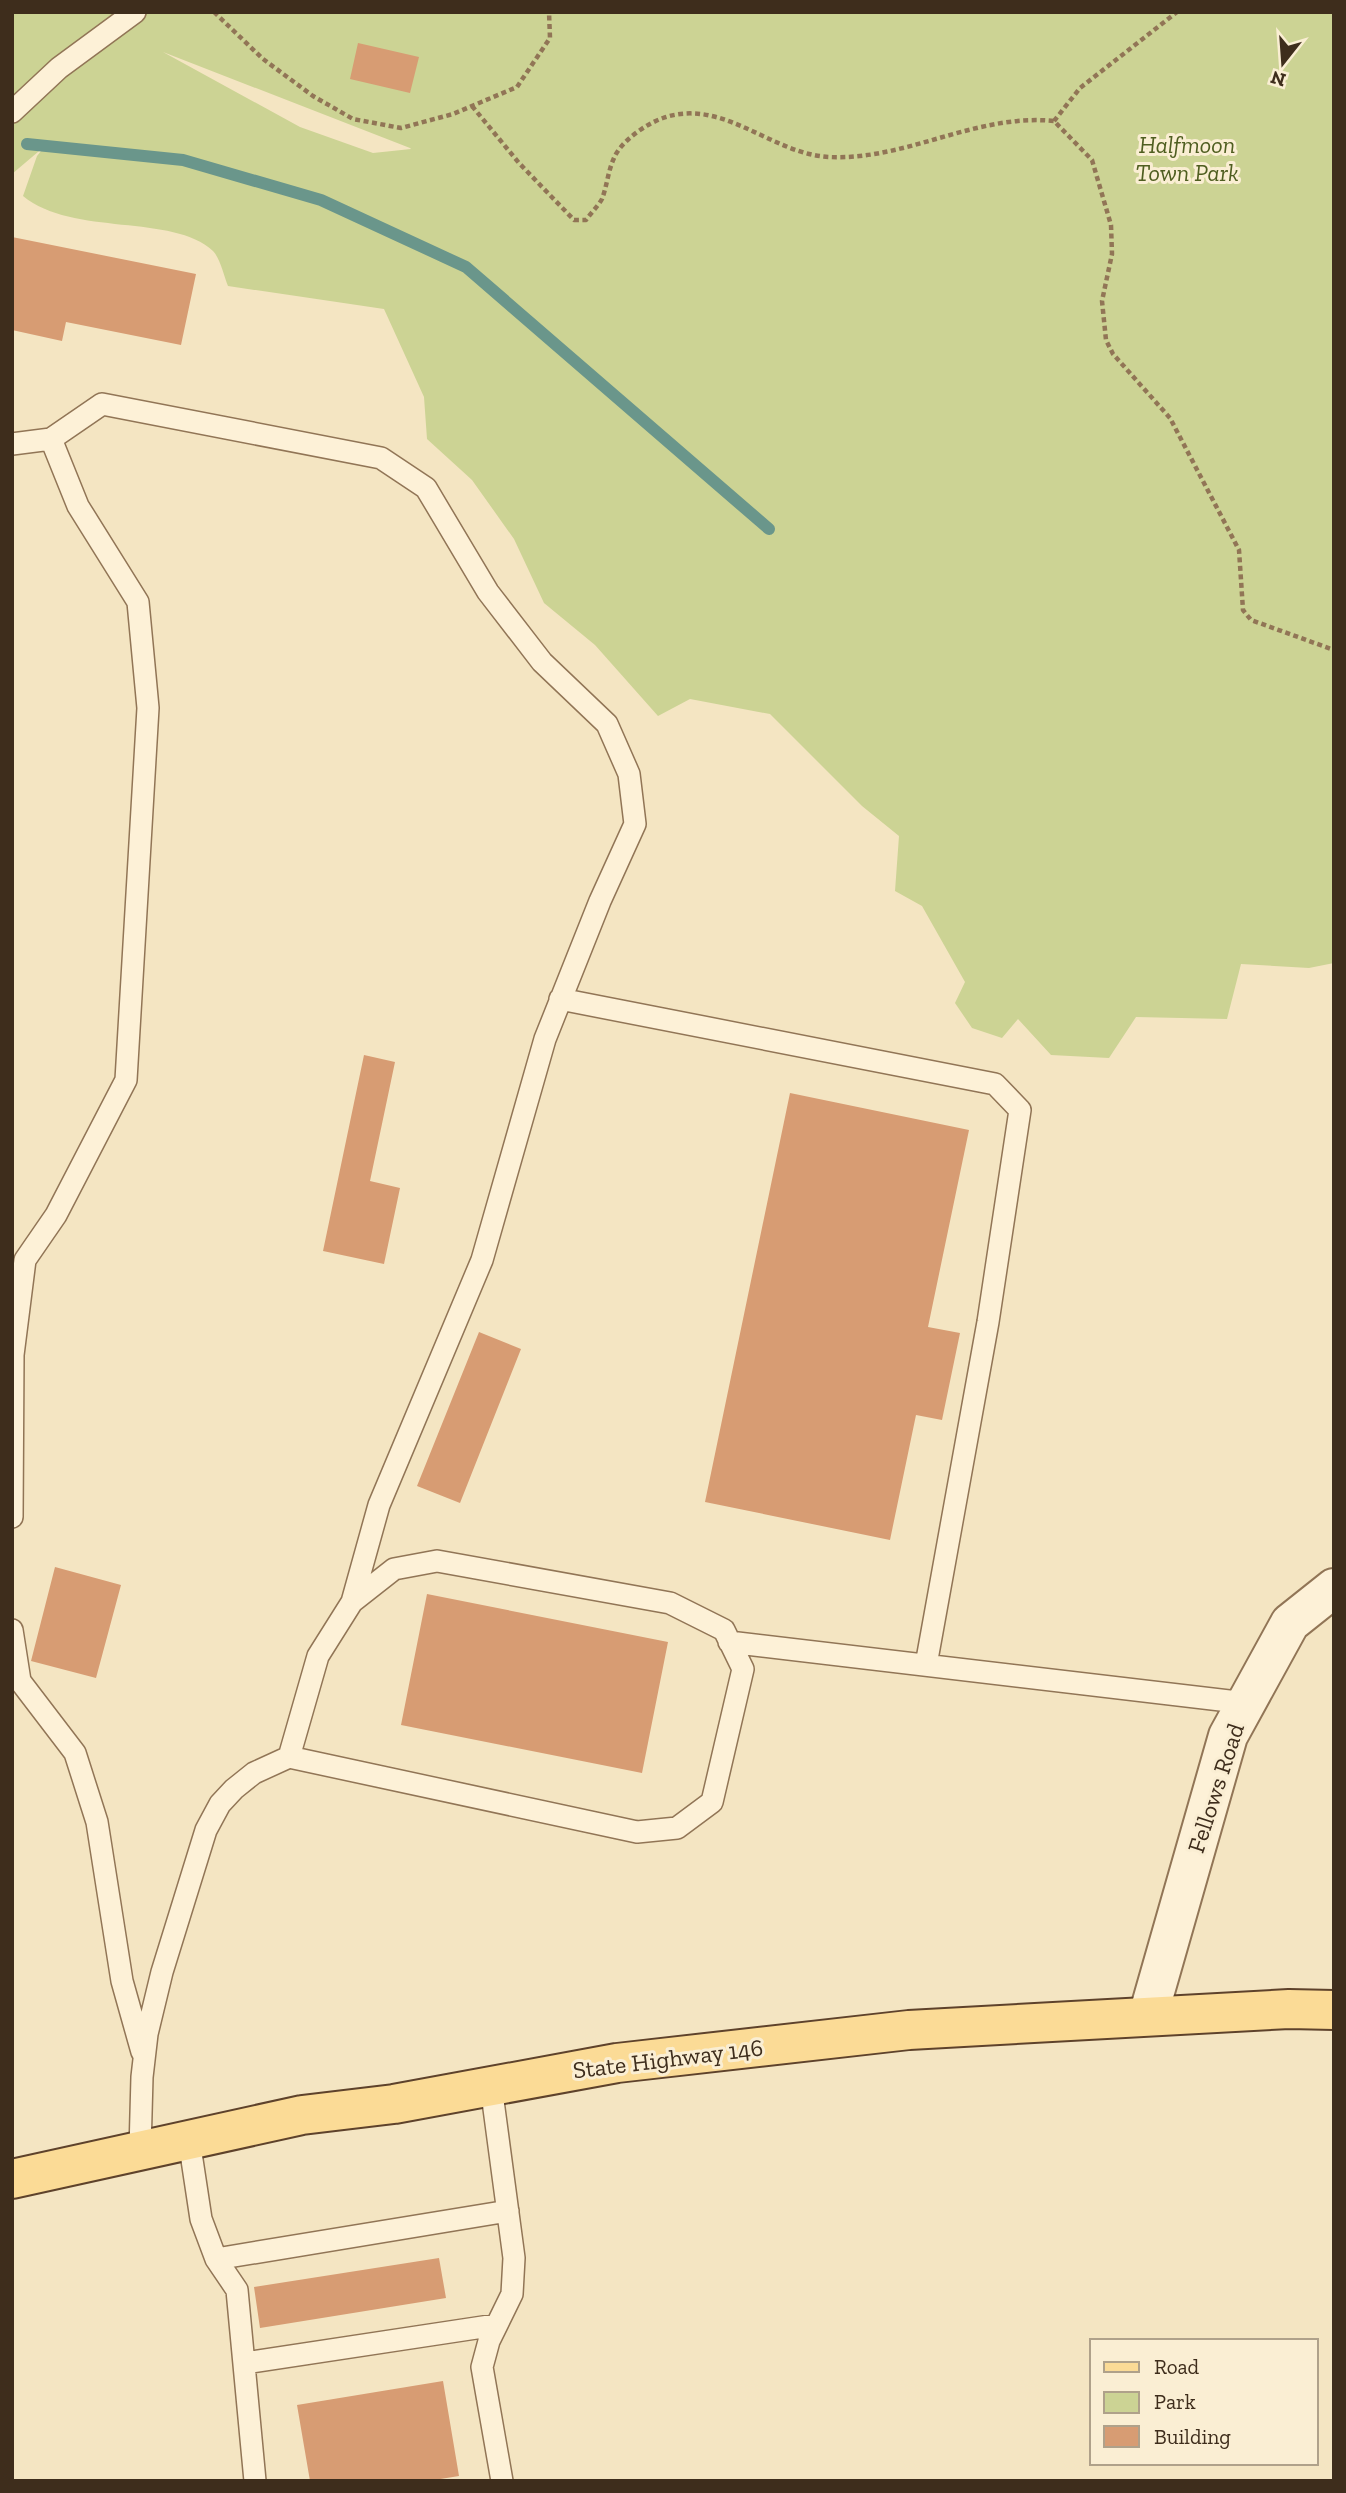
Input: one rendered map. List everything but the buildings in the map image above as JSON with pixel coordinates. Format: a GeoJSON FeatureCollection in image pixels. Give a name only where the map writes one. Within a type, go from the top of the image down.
{"type":"FeatureCollection","features":[{"type":"Feature","properties":{"kind":"main road","name":"State Highway 146"},"geometry":{"type":"LineString","coordinates":[[12,2179],[302,2115],[394,2104],[617,2063],[909,2030],[1148,2016],[1334,2010]]}},
{"type":"Feature","properties":{"kind":"street","name":"Fellows Road"},"geometry":{"type":"LineString","coordinates":[[1148,2016],[1227,1736],[1290,1623],[1334,1588]]}},
{"type":"Feature","properties":{"kind":"lane"},"geometry":{"type":"LineString","coordinates":[[12,112],[59,68],[135,12]]}},
{"type":"Feature","properties":{"kind":"lane"},"geometry":{"type":"LineString","coordinates":[[12,444],[51,439],[102,404],[381,458],[426,488],[488,592],[542,662],[607,724],[629,774],[635,824],[600,901],[545,1039],[482,1260],[379,1505],[352,1602],[318,1656],[289,1757]]}},
{"type":"Feature","properties":{"kind":"lane"},"geometry":{"type":"LineString","coordinates":[[12,1517],[13,1355],[25,1260],[56,1215],[126,1080],[148,708],[138,603],[78,506],[51,439]]}},
{"type":"Feature","properties":{"kind":"lane"},"geometry":{"type":"LineString","coordinates":[[560,999],[995,1084],[1020,1111],[988,1322],[926,1665]]}},
{"type":"Feature","properties":{"kind":"lane"},"geometry":{"type":"LineString","coordinates":[[140,2150],[144,2059],[162,1972],[206,1830],[220,1804],[254,1773],[289,1757],[638,1832],[677,1828],[712,1802],[743,1669],[724,1630],[670,1603],[437,1561],[394,1569],[352,1602]]}},
{"type":"Feature","properties":{"kind":"lane"},"geometry":{"type":"LineString","coordinates":[[12,1630],[20,1681],[75,1753],[97,1822],[121,1981],[144,2059]]}},
{"type":"Feature","properties":{"kind":"lane"},"geometry":{"type":"LineString","coordinates":[[729,1642],[1246,1703]]}},
{"type":"Feature","properties":{"kind":"lane"},"geometry":{"type":"LineString","coordinates":[[491,2086],[514,2258],[512,2294],[496,2325],[482,2367],[502,2481]]}},
{"type":"Feature","properties":{"kind":"lane"},"geometry":{"type":"LineString","coordinates":[[188,2140],[201,2219],[216,2259],[237,2290],[255,2481]]}},
{"type":"Feature","properties":{"kind":"lane"},"geometry":{"type":"LineString","coordinates":[[216,2259],[508,2211]]}},
{"type":"Feature","properties":{"kind":"lane"},"geometry":{"type":"LineString","coordinates":[[245,2363],[496,2325]]}},
{"type":"Feature","properties":{"kind":"path"},"geometry":{"type":"LineString","coordinates":[[214,12],[263,59],[313,96],[353,119],[401,128],[472,106],[517,87],[550,38],[549,12]]}},
{"type":"Feature","properties":{"kind":"path"},"geometry":{"type":"LineString","coordinates":[[1054,121],[1080,88],[1177,12]]}},
{"type":"Feature","properties":{"kind":"path"},"geometry":{"type":"LineString","coordinates":[[472,106],[574,220],[586,220],[601,200],[614,156],[626,141],[660,119],[687,111],[752,129],[804,155],[863,158],[1008,119],[1054,121],[1092,160],[1111,225],[1111,254],[1102,301],[1106,340],[1130,376],[1170,418],[1239,550],[1243,610],[1257,623],[1334,650]]}},
{"type":"Feature","properties":{"kind":"green space","name":"Halfmoon Town Park"},"geometry":{"type":"Polygon","coordinates":[[[12,12],[1334,12],[1334,963],[1309,968],[1241,964],[1227,1019],[1136,1017],[1109,1058],[1051,1055],[1018,1019],[1002,1038],[972,1028],[955,1003],[965,982],[922,906],[895,891],[899,836],[862,806],[770,714],[690,699],[658,716],[595,645],[544,603],[514,539],[472,480],[427,439],[424,397],[384,309],[228,286],[213,251],[195,239],[173,232],[68,217],[44,209],[23,196],[37,156],[45,146],[12,174],[12,12]],[[163,52],[300,127],[373,153],[410,148],[163,52]]]}},
{"type":"Feature","properties":{"kind":"waterway"},"geometry":{"type":"LineString","coordinates":[[27,144],[183,160],[321,200],[466,267],[769,529]]}}]}
